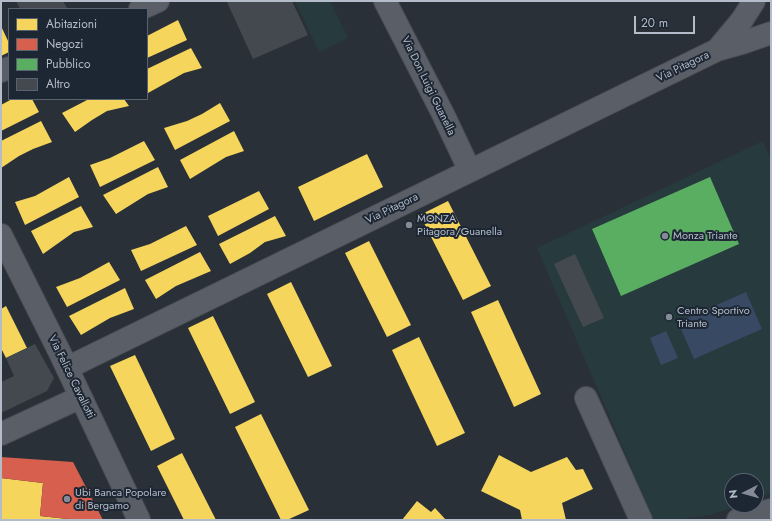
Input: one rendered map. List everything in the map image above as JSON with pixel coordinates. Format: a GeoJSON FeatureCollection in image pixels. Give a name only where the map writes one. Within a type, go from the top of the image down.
{"type":"FeatureCollection","features":[{"type":"Feature","properties":{"kind":"street"},"geometry":{"type":"LineString","coordinates":[[142,8],[158,1]]}},
{"type":"Feature","properties":{"kind":"street","name":"Via Don Luigi Guanella"},"geometry":{"type":"LineString","coordinates":[[386,1],[470,171]]}},
{"type":"Feature","properties":{"kind":"street","name":"Via Pitagora"},"geometry":{"type":"LineString","coordinates":[[717,50],[742,20],[754,1]]}},
{"type":"Feature","properties":{"kind":"street","name":"Via Pitagora"},"geometry":{"type":"LineString","coordinates":[[68,368],[717,50],[771,33]]}},
{"type":"Feature","properties":{"kind":"street","name":"Via Felice Cavallotti"},"geometry":{"type":"LineString","coordinates":[[1,235],[68,368],[139,520]]}},
{"type":"Feature","properties":{"kind":"street"},"geometry":{"type":"LineString","coordinates":[[1,434],[81,397]]}},
{"type":"Feature","properties":{"kind":"street"},"geometry":{"type":"LineString","coordinates":[[586,398],[641,520]]}},
{"type":"Feature","properties":{"kind":"street"},"geometry":{"type":"LineString","coordinates":[[738,520],[771,510]]}},
{"type":"Feature","properties":{"kind":"green space"},"geometry":{"type":"Polygon","coordinates":[[[295,1],[330,1],[348,38],[319,52],[295,1]]]}},
{"type":"Feature","properties":{"kind":"green space","name":"Centro Sportivo Triante"},"geometry":{"type":"Polygon","coordinates":[[[763,141],[771,160],[771,493],[764,496],[764,473],[724,473],[724,510],[710,515],[674,520],[654,520],[537,248],[763,141]]]}},
{"type":"Feature","properties":{"kind":"water"},"geometry":{"type":"Polygon","coordinates":[[[746,292],[762,329],[694,359],[678,322],[746,292]]]}},
{"type":"Feature","properties":{"kind":"water"},"geometry":{"type":"Polygon","coordinates":[[[666,331],[678,358],[661,365],[650,338],[666,331]]]}},
{"type":"Feature","properties":{"kind":"building: Abitazioni"},"geometry":{"type":"Polygon","coordinates":[[[178,20],[187,40],[148,58],[148,35],[178,20]]]}},
{"type":"Feature","properties":{"kind":"building: Abitazioni"},"geometry":{"type":"Polygon","coordinates":[[[1,26],[8,41],[8,52],[1,56],[1,26]]]}},
{"type":"Feature","properties":{"kind":"building: Abitazioni"},"geometry":{"type":"Polygon","coordinates":[[[191,48],[202,68],[184,73],[148,93],[148,69],[191,48]]]}},
{"type":"Feature","properties":{"kind":"building: Abitazioni"},"geometry":{"type":"Polygon","coordinates":[[[10,100],[33,100],[39,112],[1,131],[1,105],[10,100]]]}},
{"type":"Feature","properties":{"kind":"building: Abitazioni"},"geometry":{"type":"Polygon","coordinates":[[[87,100],[125,100],[129,106],[107,111],[75,132],[62,113],[87,100]]]}},
{"type":"Feature","properties":{"kind":"building: Abitazioni"},"geometry":{"type":"Polygon","coordinates":[[[220,103],[230,121],[175,150],[164,128],[187,121],[220,103]]]}},
{"type":"Feature","properties":{"kind":"building: Abitazioni"},"geometry":{"type":"Polygon","coordinates":[[[41,121],[52,142],[19,156],[1,168],[1,141],[41,121]]]}},
{"type":"Feature","properties":{"kind":"building: Abitazioni"},"geometry":{"type":"Polygon","coordinates":[[[234,131],[244,151],[226,157],[190,179],[180,160],[234,131]]]}},
{"type":"Feature","properties":{"kind":"building: Abitazioni"},"geometry":{"type":"Polygon","coordinates":[[[144,141],[155,160],[100,187],[90,165],[110,158],[144,141]]]}},
{"type":"Feature","properties":{"kind":"building: Abitazioni"},"geometry":{"type":"Polygon","coordinates":[[[367,154],[383,187],[314,221],[298,187],[367,154]]]}},
{"type":"Feature","properties":{"kind":"building: Abitazioni"},"geometry":{"type":"Polygon","coordinates":[[[158,167],[168,187],[148,194],[116,214],[103,195],[158,167]]]}},
{"type":"Feature","properties":{"kind":"building: Abitazioni"},"geometry":{"type":"Polygon","coordinates":[[[69,177],[79,197],[25,225],[15,202],[35,196],[69,177]]]}},
{"type":"Feature","properties":{"kind":"building: Abitazioni"},"geometry":{"type":"Polygon","coordinates":[[[259,191],[269,209],[218,236],[208,216],[259,191]]]}},
{"type":"Feature","properties":{"kind":"building: Abitazioni"},"geometry":{"type":"Polygon","coordinates":[[[448,201],[491,286],[463,300],[420,215],[448,201]]]}},
{"type":"Feature","properties":{"kind":"building: Abitazioni"},"geometry":{"type":"Polygon","coordinates":[[[81,206],[93,227],[74,232],[43,254],[31,231],[81,206]]]}},
{"type":"Feature","properties":{"kind":"building: Abitazioni"},"geometry":{"type":"Polygon","coordinates":[[[275,216],[286,236],[265,242],[250,253],[230,264],[219,244],[275,216]]]}},
{"type":"Feature","properties":{"kind":"building: Abitazioni"},"geometry":{"type":"Polygon","coordinates":[[[186,226],[197,245],[141,271],[131,250],[150,244],[186,226]]]}},
{"type":"Feature","properties":{"kind":"building: Abitazioni"},"geometry":{"type":"Polygon","coordinates":[[[369,241],[411,325],[387,337],[345,253],[369,241]]]}},
{"type":"Feature","properties":{"kind":"building: Abitazioni"},"geometry":{"type":"Polygon","coordinates":[[[200,252],[211,271],[176,286],[156,299],[145,280],[200,252]]]}},
{"type":"Feature","properties":{"kind":"building: Abitazioni"},"geometry":{"type":"Polygon","coordinates":[[[109,262],[120,280],[67,307],[56,287],[80,278],[109,262]]]}},
{"type":"Feature","properties":{"kind":"building: Abitazioni"},"geometry":{"type":"Polygon","coordinates":[[[291,282],[332,366],[308,377],[267,294],[291,282]]]}},
{"type":"Feature","properties":{"kind":"building: Abitazioni"},"geometry":{"type":"Polygon","coordinates":[[[125,288],[134,309],[110,318],[81,335],[69,316],[125,288]]]}},
{"type":"Feature","properties":{"kind":"building: Abitazioni"},"geometry":{"type":"Polygon","coordinates":[[[498,300],[541,394],[514,407],[471,312],[498,300]]]}},
{"type":"Feature","properties":{"kind":"building: Abitazioni"},"geometry":{"type":"Polygon","coordinates":[[[6,306],[27,348],[6,358],[1,348],[1,309],[6,306]]]}},
{"type":"Feature","properties":{"kind":"building: Abitazioni"},"geometry":{"type":"Polygon","coordinates":[[[213,316],[255,402],[230,414],[188,328],[213,316]]]}},
{"type":"Feature","properties":{"kind":"building: Abitazioni"},"geometry":{"type":"Polygon","coordinates":[[[419,337],[465,433],[437,446],[392,350],[419,337]]]}},
{"type":"Feature","properties":{"kind":"building: Abitazioni"},"geometry":{"type":"Polygon","coordinates":[[[135,355],[175,439],[151,451],[110,366],[135,355]]]}},
{"type":"Feature","properties":{"kind":"building: Abitazioni"},"geometry":{"type":"Polygon","coordinates":[[[261,414],[309,510],[287,520],[281,520],[235,427],[261,414]]]}},
{"type":"Feature","properties":{"kind":"building: Abitazioni"},"geometry":{"type":"Polygon","coordinates":[[[182,453],[216,520],[184,520],[157,466],[182,453]]]}},
{"type":"Feature","properties":{"kind":"building: Abitazioni"},"geometry":{"type":"Polygon","coordinates":[[[499,455],[531,472],[567,457],[576,470],[583,469],[593,489],[562,503],[566,520],[522,520],[520,510],[481,491],[499,455]]]}},
{"type":"Feature","properties":{"kind":"building: Abitazioni"},"geometry":{"type":"Polygon","coordinates":[[[1,478],[43,483],[40,516],[68,520],[1,520],[1,478]]]}},
{"type":"Feature","properties":{"kind":"building: Abitazioni"},"geometry":{"type":"Polygon","coordinates":[[[417,501],[431,512],[435,508],[446,520],[402,520],[417,501]]]}},
{"type":"Feature","properties":{"kind":"building: Negozi","name":"Ubi Banca Popolare di Bergamo"},"geometry":{"type":"Polygon","coordinates":[[[1,457],[73,462],[103,520],[77,520],[40,516],[43,483],[1,478],[1,457]]]}},
{"type":"Feature","properties":{"kind":"building: Pubblico","name":"Monza Triante"},"geometry":{"type":"Polygon","coordinates":[[[710,177],[739,244],[621,296],[592,229],[710,177]]]}},
{"type":"Feature","properties":{"kind":"building: Altro"},"geometry":{"type":"Polygon","coordinates":[[[16,1],[63,1],[67,8],[20,8],[16,1]]]}},
{"type":"Feature","properties":{"kind":"building: Altro"},"geometry":{"type":"Polygon","coordinates":[[[292,1],[308,35],[253,59],[227,2],[292,1]]]}},
{"type":"Feature","properties":{"kind":"building: Altro"},"geometry":{"type":"Polygon","coordinates":[[[575,254],[604,318],[583,327],[554,264],[575,254]]]}},
{"type":"Feature","properties":{"kind":"building: Altro"},"geometry":{"type":"Polygon","coordinates":[[[35,344],[54,378],[47,391],[1,413],[1,382],[14,376],[6,358],[35,344]]]}},
{"type":"Feature","properties":{"kind":"place","name":"MONZA Pitagora/Guanella"},"geometry":{"type":"Point","coordinates":[409,225]}},
{"type":"Feature","properties":{"kind":"place","name":"Monza Triante"},"geometry":{"type":"Point","coordinates":[665,236]}},
{"type":"Feature","properties":{"kind":"place","name":"Centro Sportivo Triante"},"geometry":{"type":"Point","coordinates":[669,317]}},
{"type":"Feature","properties":{"kind":"place","name":"Ubi Banca Popolare di Bergamo"},"geometry":{"type":"Point","coordinates":[67,499]}}]}
